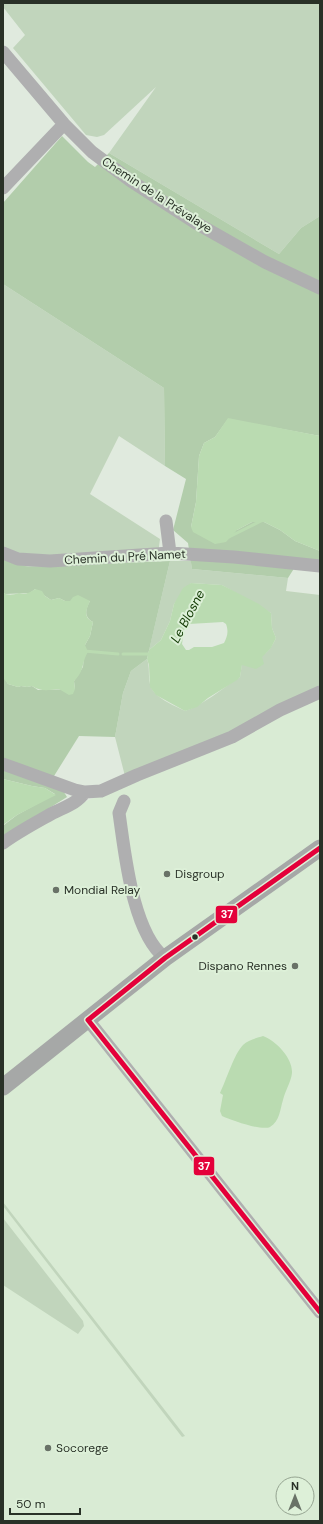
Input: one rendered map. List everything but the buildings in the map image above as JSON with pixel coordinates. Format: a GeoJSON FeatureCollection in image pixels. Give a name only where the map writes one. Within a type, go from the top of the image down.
{"type":"FeatureCollection","features":[{"type":"Feature","properties":{"kind":"main road"},"geometry":{"type":"LineString","coordinates":[[3,1087],[165,958],[219,918],[320,848]]}},
{"type":"Feature","properties":{"kind":"street","name":"Chemin de la Prévalaye"},"geometry":{"type":"LineString","coordinates":[[3,52],[64,124],[92,152],[196,223],[265,262],[320,288]]}},
{"type":"Feature","properties":{"kind":"street"},"geometry":{"type":"LineString","coordinates":[[3,188],[64,124]]}},
{"type":"Feature","properties":{"kind":"street"},"geometry":{"type":"LineString","coordinates":[[166,521],[170,553]]}},
{"type":"Feature","properties":{"kind":"street","name":"Chemin du Pré Namet"},"geometry":{"type":"LineString","coordinates":[[3,553],[18,559],[50,561],[170,553],[234,557],[320,566]]}},
{"type":"Feature","properties":{"kind":"street"},"geometry":{"type":"LineString","coordinates":[[3,764],[75,790],[85,792],[101,791],[232,737],[280,710],[320,692]]}},
{"type":"Feature","properties":{"kind":"street"},"geometry":{"type":"LineString","coordinates":[[3,843],[31,825],[73,804],[80,799],[85,792]]}},
{"type":"Feature","properties":{"kind":"street"},"geometry":{"type":"LineString","coordinates":[[124,801],[119,814],[132,892],[144,928],[152,942],[165,958]]}},
{"type":"Feature","properties":{"kind":"street"},"geometry":{"type":"LineString","coordinates":[[88,1020],[320,1312]]}},
{"type":"Feature","properties":{"kind":"shaded area"},"geometry":{"type":"Polygon","coordinates":[[[3,3],[320,3],[320,216],[301,228],[279,254],[109,153],[156,87],[104,135],[97,137],[86,135],[13,48],[25,35],[3,7],[3,3]]]}},
{"type":"Feature","properties":{"kind":"shaded area"},"geometry":{"type":"Polygon","coordinates":[[[62,136],[95,167],[109,153],[279,254],[301,228],[320,216],[320,436],[228,419],[215,437],[204,443],[199,456],[196,502],[191,527],[237,530],[252,522],[264,522],[280,530],[295,541],[320,551],[320,561],[300,559],[288,578],[192,569],[188,543],[173,530],[186,479],[165,466],[164,388],[3,284],[3,203],[62,136]]]}},
{"type":"Feature","properties":{"kind":"shaded area"},"geometry":{"type":"Polygon","coordinates":[[[3,284],[164,388],[165,466],[119,436],[90,494],[160,539],[157,561],[28,568],[3,559],[3,284]]]}},
{"type":"Feature","properties":{"kind":"shaded area"},"geometry":{"type":"Polygon","coordinates":[[[3,559],[28,567],[170,561],[147,659],[131,671],[123,693],[115,737],[79,736],[54,776],[67,797],[3,837],[4,825],[17,815],[55,794],[45,788],[3,779],[3,675],[8,684],[18,687],[32,686],[38,690],[75,689],[74,681],[83,667],[85,645],[90,636],[93,622],[88,618],[86,613],[90,601],[65,601],[59,598],[51,600],[35,589],[30,593],[5,594],[3,592],[3,559]]]}},
{"type":"Feature","properties":{"kind":"shaded area"},"geometry":{"type":"Polygon","coordinates":[[[170,561],[191,561],[192,569],[288,578],[286,591],[320,595],[320,694],[127,784],[115,737],[123,693],[131,671],[147,659],[149,681],[152,689],[159,697],[185,711],[206,701],[240,677],[242,664],[266,653],[276,638],[272,628],[271,613],[222,585],[191,583],[174,604],[170,621],[161,640],[149,650],[170,561]]]}},
{"type":"Feature","properties":{"kind":"shaded area"},"geometry":{"type":"Polygon","coordinates":[[[320,694],[320,1521],[3,1521],[3,846],[52,817],[320,694]]]}},
{"type":"Feature","properties":{"kind":"shaded area"},"geometry":{"type":"Polygon","coordinates":[[[3,1202],[185,1436],[182,1437],[3,1206],[3,1202]]]}},
{"type":"Feature","properties":{"kind":"shaded area"},"geometry":{"type":"Polygon","coordinates":[[[3,1218],[83,1321],[84,1326],[78,1334],[3,1285],[3,1218]]]}},
{"type":"Feature","properties":{"kind":"water"},"geometry":{"type":"Polygon","coordinates":[[[228,418],[320,436],[320,551],[295,541],[280,530],[264,522],[252,522],[237,530],[226,542],[215,544],[193,532],[191,527],[196,502],[199,456],[204,443],[215,437],[228,418]]]}},
{"type":"Feature","properties":{"kind":"water"},"geometry":{"type":"Polygon","coordinates":[[[191,583],[222,585],[259,604],[271,613],[272,628],[276,638],[271,648],[262,657],[264,664],[256,669],[242,665],[240,677],[237,680],[208,698],[197,707],[185,711],[156,695],[150,687],[149,665],[147,659],[149,650],[161,640],[170,621],[174,604],[183,588],[191,583]],[[223,622],[189,624],[184,630],[182,644],[186,650],[189,650],[194,647],[212,647],[224,643],[227,634],[226,624],[223,622]]]}},
{"type":"Feature","properties":{"kind":"water"},"geometry":{"type":"Polygon","coordinates":[[[35,589],[42,591],[45,596],[51,600],[59,598],[65,601],[70,601],[73,597],[78,595],[90,601],[86,613],[88,618],[93,622],[90,636],[85,645],[88,652],[80,674],[74,681],[75,689],[73,694],[69,695],[59,689],[45,690],[32,686],[18,687],[8,684],[4,679],[3,592],[8,595],[19,593],[25,594],[35,589]]]}},
{"type":"Feature","properties":{"kind":"water"},"geometry":{"type":"Polygon","coordinates":[[[3,779],[45,788],[56,795],[17,815],[3,825],[3,779]]]}},
{"type":"Feature","properties":{"kind":"water"},"geometry":{"type":"Polygon","coordinates":[[[263,1036],[278,1046],[287,1056],[292,1067],[292,1073],[276,1122],[270,1127],[260,1128],[222,1116],[220,1111],[223,1095],[220,1093],[236,1055],[243,1045],[253,1039],[263,1036]]]}},
{"type":"Feature","properties":{"kind":"waterway","name":"Le Blosne"},"geometry":{"type":"LineString","coordinates":[[229,537],[261,521]]}},
{"type":"Feature","properties":{"kind":"waterway","name":"Le Blosne"},"geometry":{"type":"LineString","coordinates":[[84,651],[118,654]]}},
{"type":"Feature","properties":{"kind":"waterway","name":"Le Blosne"},"geometry":{"type":"LineString","coordinates":[[123,654],[151,654]]}},
{"type":"Feature","properties":{"kind":"transit line","name":"37"},"geometry":{"type":"LineString","coordinates":[[88,1020],[165,958],[320,848]]}},
{"type":"Feature","properties":{"kind":"transit line","name":"37"},"geometry":{"type":"LineString","coordinates":[[88,1020],[320,1312]]}},
{"type":"Feature","properties":{"kind":"place","name":"Disgroup"},"geometry":{"type":"Point","coordinates":[167,874]}},
{"type":"Feature","properties":{"kind":"place","name":"Mondial Relay"},"geometry":{"type":"Point","coordinates":[56,890]}},
{"type":"Feature","properties":{"kind":"place","name":"Dispano Rennes"},"geometry":{"type":"Point","coordinates":[295,966]}},
{"type":"Feature","properties":{"kind":"place","name":"Socorege"},"geometry":{"type":"Point","coordinates":[48,1448]}}]}
